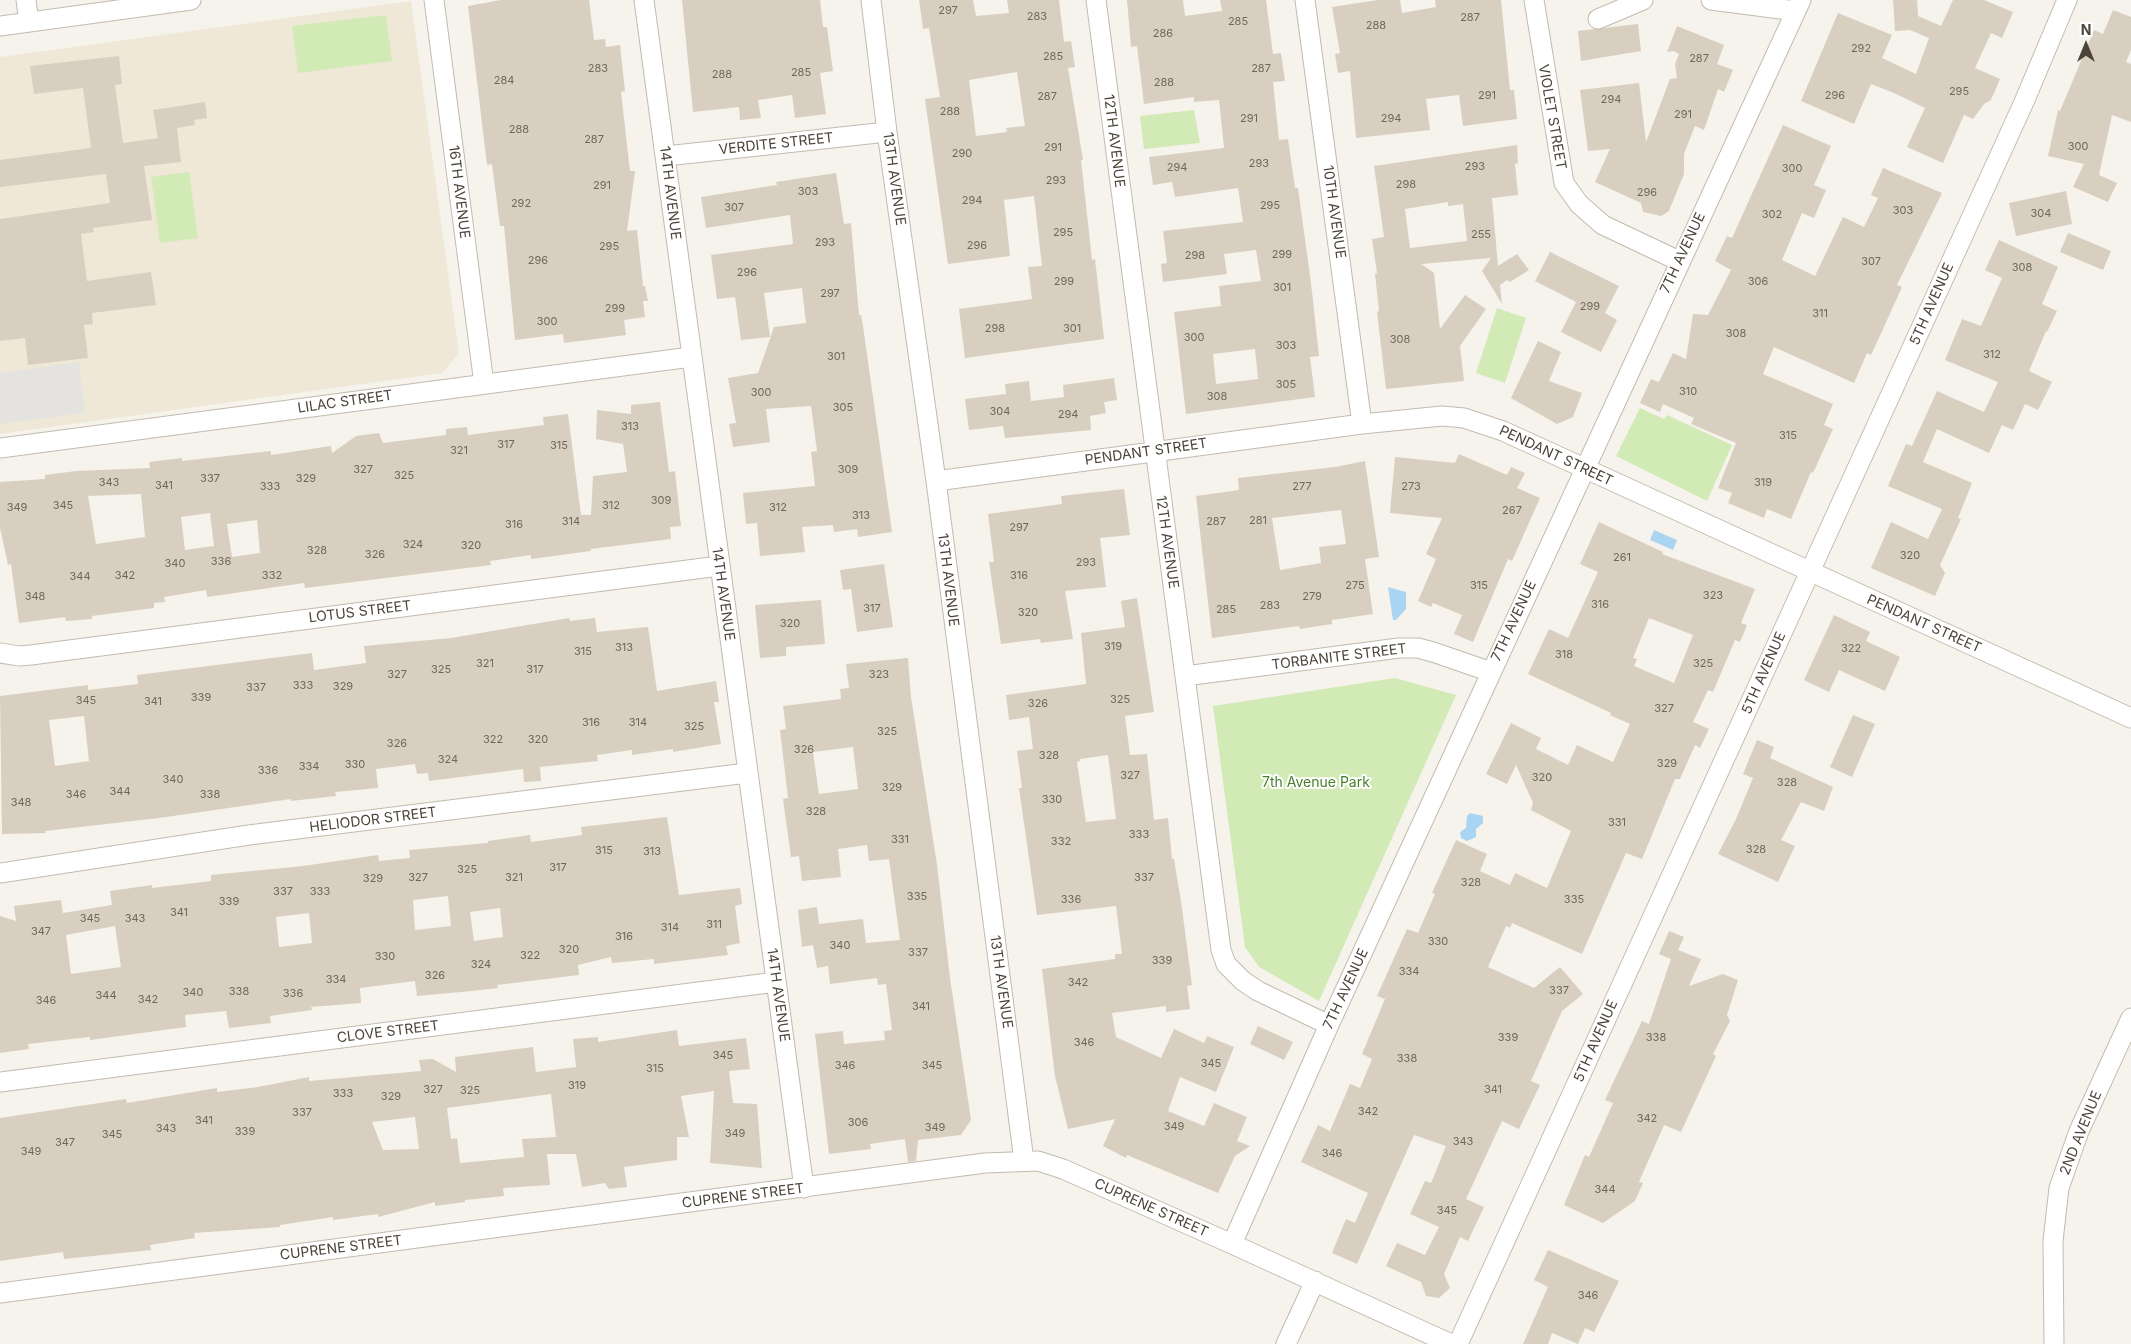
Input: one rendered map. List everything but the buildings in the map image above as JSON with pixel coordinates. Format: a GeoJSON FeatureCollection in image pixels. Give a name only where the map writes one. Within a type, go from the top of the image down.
{"type":"FeatureCollection","features":[{"type":"Feature","properties":{"kind":"street"},"geometry":{"type":"LineString","coordinates":[[26,0],[29,22]]}},
{"type":"Feature","properties":{"kind":"street"},"geometry":{"type":"LineString","coordinates":[[0,26],[191,0]]}},
{"type":"Feature","properties":{"kind":"street","name":"16TH AVENUE"},"geometry":{"type":"LineString","coordinates":[[434,0],[484,384]]}},
{"type":"Feature","properties":{"kind":"street","name":"14TH AVENUE"},"geometry":{"type":"LineString","coordinates":[[644,0],[804,1188]]}},
{"type":"Feature","properties":{"kind":"street","name":"13TH AVENUE"},"geometry":{"type":"LineString","coordinates":[[872,0],[887,132],[936,481],[1024,1161]]}},
{"type":"Feature","properties":{"kind":"street","name":"12TH AVENUE"},"geometry":{"type":"LineString","coordinates":[[1096,0],[1222,956],[1236,976],[1258,991],[1329,1025]]}},
{"type":"Feature","properties":{"kind":"street","name":"10TH AVENUE"},"geometry":{"type":"LineString","coordinates":[[1305,0],[1362,424]]}},
{"type":"Feature","properties":{"kind":"street","name":"VIOLET STREET"},"geometry":{"type":"LineString","coordinates":[[1534,0],[1564,183],[1579,204],[1603,225],[1679,261]]}},
{"type":"Feature","properties":{"kind":"street"},"geometry":{"type":"LineString","coordinates":[[1598,19],[1643,0]]}},
{"type":"Feature","properties":{"kind":"street"},"geometry":{"type":"LineString","coordinates":[[1711,0],[1799,6]]}},
{"type":"Feature","properties":{"kind":"street","name":"5TH AVENUE"},"geometry":{"type":"LineString","coordinates":[[1450,1344],[1810,572],[2028,93],[2067,0]]}},
{"type":"Feature","properties":{"kind":"street","name":"7TH AVENUE"},"geometry":{"type":"LineString","coordinates":[[1232,1244],[1329,1025],[1679,261],[1799,6]]}},
{"type":"Feature","properties":{"kind":"street","name":"VERDITE STREET"},"geometry":{"type":"LineString","coordinates":[[666,156],[887,132]]}},
{"type":"Feature","properties":{"kind":"street","name":"LILAC STREET"},"geometry":{"type":"LineString","coordinates":[[0,448],[691,357]]}},
{"type":"Feature","properties":{"kind":"street","name":"PENDANT STREET"},"geometry":{"type":"LineString","coordinates":[[936,481],[1155,450],[1362,424],[1442,416],[1464,418],[1495,427],[2131,718]]}},
{"type":"Feature","properties":{"kind":"street","name":"LOTUS STREET"},"geometry":{"type":"LineString","coordinates":[[0,653],[19,656],[720,566]]}},
{"type":"Feature","properties":{"kind":"street","name":"TORBANITE STREET"},"geometry":{"type":"LineString","coordinates":[[1185,676],[1399,648],[1418,648],[1434,652],[1491,672]]}},
{"type":"Feature","properties":{"kind":"street","name":"HELIODOR STREET"},"geometry":{"type":"LineString","coordinates":[[0,872],[249,835],[747,773]]}},
{"type":"Feature","properties":{"kind":"street","name":"CLOVE STREET"},"geometry":{"type":"LineString","coordinates":[[0,1082],[776,982]]}},
{"type":"Feature","properties":{"kind":"street","name":"2ND AVENUE"},"geometry":{"type":"LineString","coordinates":[[2054,1344],[2053,1241],[2059,1188],[2079,1131],[2131,1018]]}},
{"type":"Feature","properties":{"kind":"street","name":"CUPRENE STREET"},"geometry":{"type":"LineString","coordinates":[[0,1293],[985,1163],[1024,1161],[1051,1164],[1315,1281],[1450,1344]]}},
{"type":"Feature","properties":{"kind":"street"},"geometry":{"type":"LineString","coordinates":[[1286,1344],[1315,1281]]}},
{"type":"Feature","properties":{"kind":"shaded area"},"geometry":{"type":"Polygon","coordinates":[[[411,1],[459,354],[442,373],[0,434],[0,57],[411,1]]]}},
{"type":"Feature","properties":{"kind":"shaded area"},"geometry":{"type":"Polygon","coordinates":[[[79,362],[85,413],[0,424],[0,373],[79,362]]]}},
{"type":"Feature","properties":{"kind":"green space"},"geometry":{"type":"Polygon","coordinates":[[[386,15],[392,61],[298,73],[292,26],[386,15]]]}},
{"type":"Feature","properties":{"kind":"green space"},"geometry":{"type":"Polygon","coordinates":[[[1194,110],[1200,143],[1144,149],[1140,116],[1194,110]]]}},
{"type":"Feature","properties":{"kind":"green space"},"geometry":{"type":"Polygon","coordinates":[[[189,172],[198,238],[160,243],[151,177],[189,172]]]}},
{"type":"Feature","properties":{"kind":"green space"},"geometry":{"type":"Polygon","coordinates":[[[1497,308],[1526,318],[1505,383],[1476,373],[1497,308]]]}},
{"type":"Feature","properties":{"kind":"green space"},"geometry":{"type":"Polygon","coordinates":[[[1640,408],[1664,419],[1667,415],[1732,445],[1707,501],[1616,456],[1640,408]]]}},
{"type":"Feature","properties":{"kind":"green space","name":"7th Avenue Park"},"geometry":{"type":"Polygon","coordinates":[[[1395,678],[1456,695],[1319,1001],[1259,967],[1245,947],[1213,706],[1395,678]]]}},
{"type":"Feature","properties":{"kind":"water"},"geometry":{"type":"Polygon","coordinates":[[[1654,530],[1677,540],[1673,550],[1650,540],[1654,530]]]}},
{"type":"Feature","properties":{"kind":"water"},"geometry":{"type":"Polygon","coordinates":[[[1388,587],[1406,592],[1406,609],[1396,620],[1393,620],[1388,587]]]}},
{"type":"Feature","properties":{"kind":"water"},"geometry":{"type":"Polygon","coordinates":[[[1470,813],[1483,816],[1483,823],[1476,829],[1476,837],[1467,841],[1461,838],[1460,832],[1466,828],[1467,816],[1470,813]]]}}]}
